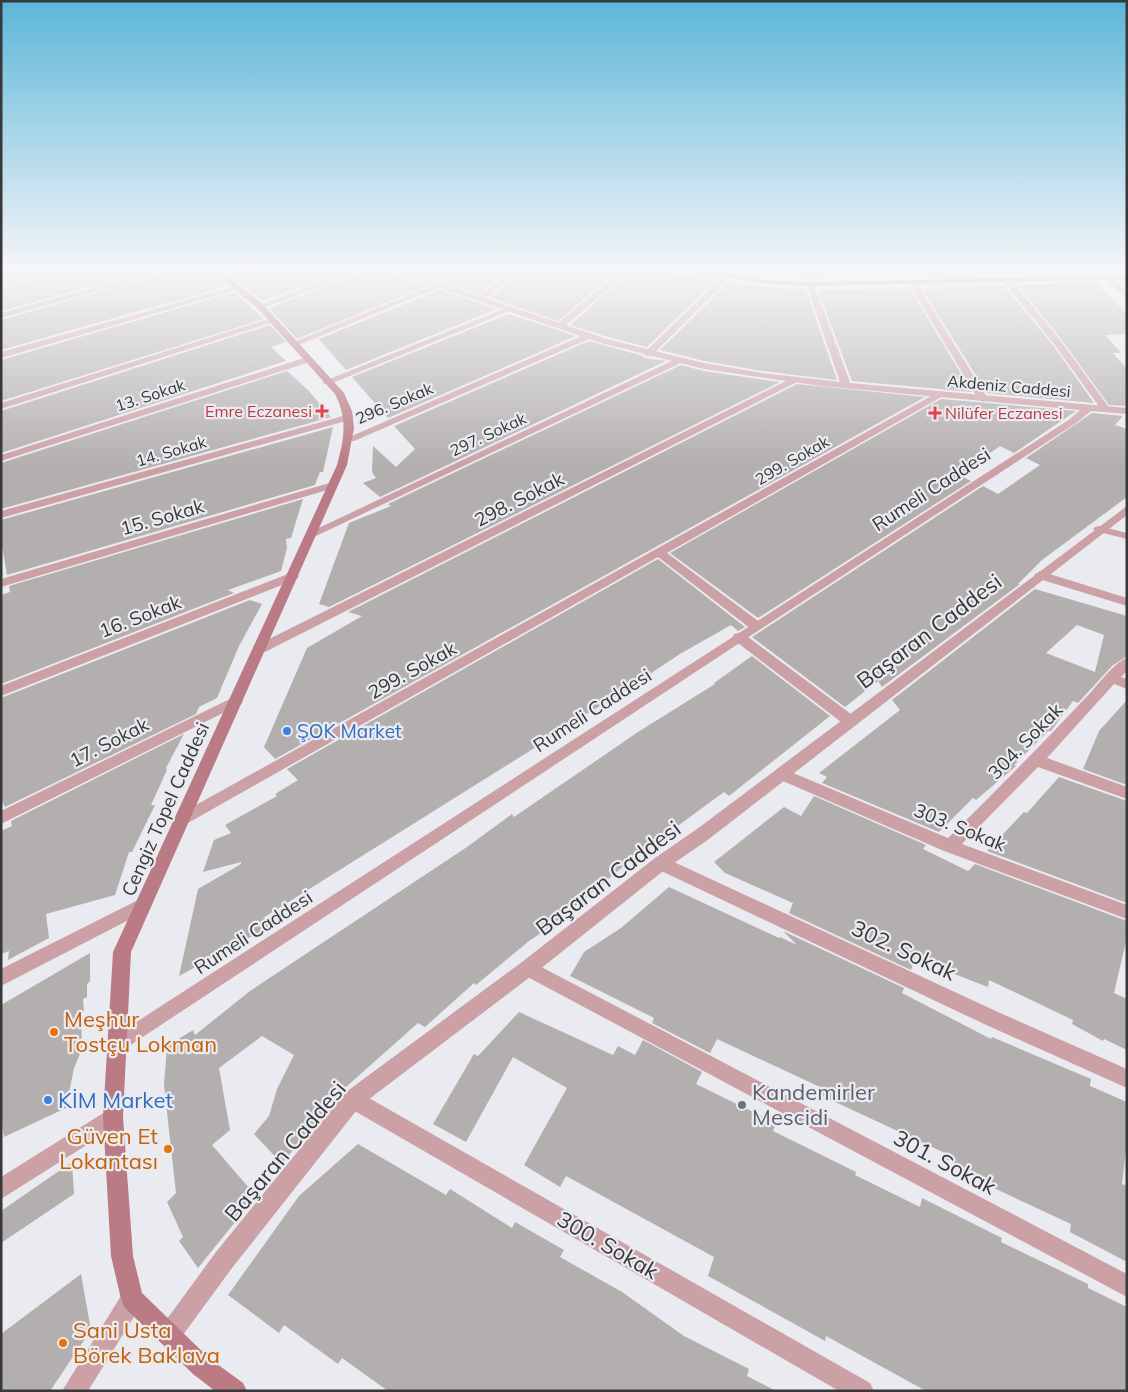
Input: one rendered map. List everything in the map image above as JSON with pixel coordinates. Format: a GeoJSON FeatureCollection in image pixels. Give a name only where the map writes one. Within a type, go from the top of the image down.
{"type":"FeatureCollection","features":[{"type":"Feature","properties":{"kind":"main road","name":"Cengiz Topel Caddesi"},"geometry":{"type":"LineString","coordinates":[[132,1299],[122,1256],[113,1117],[122,952],[312,534],[342,465],[350,439],[350,417],[347,406],[339,393],[286,336]]}},
{"type":"Feature","properties":{"kind":"main road"},"geometry":{"type":"LineString","coordinates":[[132,1299],[202,1366],[235,1391]]}},
{"type":"Feature","properties":{"kind":"street"},"geometry":{"type":"LineString","coordinates":[[1,355],[68,336]]}},
{"type":"Feature","properties":{"kind":"street"},"geometry":{"type":"LineString","coordinates":[[1,406],[224,336]]}},
{"type":"Feature","properties":{"kind":"street"},"geometry":{"type":"LineString","coordinates":[[293,344],[313,336]]}},
{"type":"Feature","properties":{"kind":"street"},"geometry":{"type":"LineString","coordinates":[[327,382],[443,336]]}},
{"type":"Feature","properties":{"kind":"street","name":"Akdeniz Caddesi"},"geometry":{"type":"LineString","coordinates":[[588,336],[678,361],[794,380],[1127,411]]}},
{"type":"Feature","properties":{"kind":"street","name":"296. Sokak"},"geometry":{"type":"LineString","coordinates":[[350,439],[588,336]]}},
{"type":"Feature","properties":{"kind":"street"},"geometry":{"type":"LineString","coordinates":[[648,354],[667,336]]}},
{"type":"Feature","properties":{"kind":"street"},"geometry":{"type":"LineString","coordinates":[[828,336],[846,386]]}},
{"type":"Feature","properties":{"kind":"street"},"geometry":{"type":"LineString","coordinates":[[945,336],[983,399]]}},
{"type":"Feature","properties":{"kind":"street"},"geometry":{"type":"LineString","coordinates":[[1052,336],[1106,410]]}},
{"type":"Feature","properties":{"kind":"street","name":"13. Sokak"},"geometry":{"type":"LineString","coordinates":[[1,458],[307,360]]}},
{"type":"Feature","properties":{"kind":"street","name":"297. Sokak"},"geometry":{"type":"LineString","coordinates":[[312,534],[678,361]]}},
{"type":"Feature","properties":{"kind":"street","name":"298. Sokak"},"geometry":{"type":"LineString","coordinates":[[260,649],[794,380]]}},
{"type":"Feature","properties":{"kind":"street","name":"299. Sokak"},"geometry":{"type":"LineString","coordinates":[[183,819],[660,553],[940,394]]}},
{"type":"Feature","properties":{"kind":"street","name":"Rumeli Caddesi"},"geometry":{"type":"LineString","coordinates":[[117,1045],[739,637],[1065,426],[1088,408]]}},
{"type":"Feature","properties":{"kind":"street","name":"14. Sokak"},"geometry":{"type":"LineString","coordinates":[[1,514],[350,417]]}},
{"type":"Feature","properties":{"kind":"street","name":"15. Sokak"},"geometry":{"type":"LineString","coordinates":[[1,583],[333,485]]}},
{"type":"Feature","properties":{"kind":"street","name":"Başaran Caddesi"},"geometry":{"type":"LineString","coordinates":[[169,1335],[224,1260],[353,1099],[528,968],[662,863],[703,834],[1127,509]]}},
{"type":"Feature","properties":{"kind":"street"},"geometry":{"type":"LineString","coordinates":[[1099,529],[1127,536]]}},
{"type":"Feature","properties":{"kind":"street"},"geometry":{"type":"LineString","coordinates":[[660,553],[756,626]]}},
{"type":"Feature","properties":{"kind":"street"},"geometry":{"type":"LineString","coordinates":[[1040,575],[1127,602]]}},
{"type":"Feature","properties":{"kind":"street","name":"16. Sokak"},"geometry":{"type":"LineString","coordinates":[[1,690],[293,576]]}},
{"type":"Feature","properties":{"kind":"street"},"geometry":{"type":"LineString","coordinates":[[739,637],[850,720]]}},
{"type":"Feature","properties":{"kind":"street","name":"304. Sokak"},"geometry":{"type":"LineString","coordinates":[[950,846],[1036,760],[1127,662]]}},
{"type":"Feature","properties":{"kind":"street"},"geometry":{"type":"LineString","coordinates":[[1111,678],[1127,684]]}},
{"type":"Feature","properties":{"kind":"street","name":"17. Sokak"},"geometry":{"type":"LineString","coordinates":[[1,818],[236,701]]}},
{"type":"Feature","properties":{"kind":"street"},"geometry":{"type":"LineString","coordinates":[[1036,760],[1127,793]]}},
{"type":"Feature","properties":{"kind":"street","name":"303. Sokak"},"geometry":{"type":"LineString","coordinates":[[781,774],[950,846],[1127,912]]}},
{"type":"Feature","properties":{"kind":"street","name":"302. Sokak"},"geometry":{"type":"LineString","coordinates":[[662,863],[991,1018],[1127,1079]]}},
{"type":"Feature","properties":{"kind":"street"},"geometry":{"type":"LineString","coordinates":[[1,978],[144,904]]}},
{"type":"Feature","properties":{"kind":"street","name":"301. Sokak"},"geometry":{"type":"LineString","coordinates":[[528,968],[1127,1286]]}},
{"type":"Feature","properties":{"kind":"street","name":"300. Sokak"},"geometry":{"type":"LineString","coordinates":[[353,1099],[862,1391]]}},
{"type":"Feature","properties":{"kind":"street"},"geometry":{"type":"LineString","coordinates":[[1,1189],[113,1117]]}},
{"type":"Feature","properties":{"kind":"street"},"geometry":{"type":"LineString","coordinates":[[74,1391],[132,1299]]}},
{"type":"Feature","properties":{"kind":"building"},"geometry":{"type":"Polygon","coordinates":[[[1,336],[51,336],[1,350],[1,336]]]}},
{"type":"Feature","properties":{"kind":"building"},"geometry":{"type":"Polygon","coordinates":[[[84,336],[210,336],[1,401],[1,360],[84,336]]]}},
{"type":"Feature","properties":{"kind":"building"},"geometry":{"type":"Polygon","coordinates":[[[236,336],[280,336],[286,342],[271,347],[286,361],[1,453],[1,411],[236,336]]]}},
{"type":"Feature","properties":{"kind":"building"},"geometry":{"type":"Polygon","coordinates":[[[326,336],[430,336],[346,370],[319,339],[326,336]]]}},
{"type":"Feature","properties":{"kind":"building"},"geometry":{"type":"Polygon","coordinates":[[[454,336],[576,336],[388,418],[352,377],[454,336]]]}},
{"type":"Feature","properties":{"kind":"building"},"geometry":{"type":"Polygon","coordinates":[[[605,336],[658,336],[647,347],[605,336]]]}},
{"type":"Feature","properties":{"kind":"building"},"geometry":{"type":"Polygon","coordinates":[[[674,336],[822,336],[837,380],[762,371],[704,361],[660,350],[674,336]]]}},
{"type":"Feature","properties":{"kind":"building"},"geometry":{"type":"Polygon","coordinates":[[[835,336],[938,336],[972,392],[852,381],[835,336]]]}},
{"type":"Feature","properties":{"kind":"building"},"geometry":{"type":"Polygon","coordinates":[[[951,336],[1046,336],[1094,403],[987,393],[951,336]]]}},
{"type":"Feature","properties":{"kind":"building"},"geometry":{"type":"Polygon","coordinates":[[[1059,336],[1106,336],[1121,353],[1113,353],[1127,369],[1127,406],[1109,405],[1059,336]]]}},
{"type":"Feature","properties":{"kind":"building"},"geometry":{"type":"Polygon","coordinates":[[[589,341],[645,358],[666,361],[380,497],[363,483],[376,478],[372,472],[373,446],[396,467],[415,449],[394,426],[589,341]]]}},
{"type":"Feature","properties":{"kind":"building"},"geometry":{"type":"Polygon","coordinates":[[[681,365],[704,371],[780,382],[329,607],[319,604],[349,523],[391,506],[388,504],[681,365]]]}},
{"type":"Feature","properties":{"kind":"building"},"geometry":{"type":"Polygon","coordinates":[[[287,371],[308,390],[331,417],[1,509],[1,463],[287,371]]]}},
{"type":"Feature","properties":{"kind":"building"},"geometry":{"type":"Polygon","coordinates":[[[797,384],[925,397],[275,759],[264,747],[307,648],[362,616],[348,612],[797,384]]]}},
{"type":"Feature","properties":{"kind":"building"},"geometry":{"type":"Polygon","coordinates":[[[941,399],[1076,411],[1014,453],[1000,446],[959,475],[971,481],[758,618],[670,553],[941,399]]]}},
{"type":"Feature","properties":{"kind":"building"},"geometry":{"type":"Polygon","coordinates":[[[1092,413],[1123,416],[1115,425],[1127,429],[1127,497],[1042,560],[1018,584],[1020,584],[882,687],[878,681],[845,707],[752,637],[983,486],[998,494],[1040,465],[1026,458],[1092,413]]]}},
{"type":"Feature","properties":{"kind":"building"},"geometry":{"type":"Polygon","coordinates":[[[333,427],[323,472],[320,472],[315,485],[7,575],[1,540],[1,520],[333,427]]]}},
{"type":"Feature","properties":{"kind":"building"},"geometry":{"type":"Polygon","coordinates":[[[303,499],[291,538],[286,539],[287,548],[281,571],[228,590],[234,593],[1,684],[1,595],[10,592],[9,586],[303,499]]]}},
{"type":"Feature","properties":{"kind":"building"},"geometry":{"type":"Polygon","coordinates":[[[658,559],[745,627],[738,631],[731,625],[680,654],[609,701],[567,725],[568,727],[263,918],[280,921],[179,976],[198,889],[241,864],[241,862],[203,872],[214,840],[231,833],[225,825],[277,796],[275,794],[298,780],[287,769],[658,559]]]}},
{"type":"Feature","properties":{"kind":"building"},"geometry":{"type":"Polygon","coordinates":[[[1035,589],[1127,616],[1127,656],[1112,666],[1078,703],[1073,701],[1051,731],[1048,731],[1014,765],[1016,766],[976,800],[973,798],[939,832],[822,783],[827,777],[819,773],[900,710],[892,700],[1035,589]],[[1077,625],[1046,653],[1095,672],[1104,635],[1077,625]]]}},
{"type":"Feature","properties":{"kind":"building"},"geometry":{"type":"Polygon","coordinates":[[[250,600],[262,604],[239,646],[217,698],[199,707],[196,714],[5,807],[1,799],[1,698],[250,600]]]}},
{"type":"Feature","properties":{"kind":"building"},"geometry":{"type":"Polygon","coordinates":[[[752,656],[830,716],[729,796],[724,792],[630,861],[476,985],[474,983],[425,1027],[418,1023],[337,1095],[282,1164],[254,1134],[269,1116],[277,1089],[294,1055],[262,1036],[219,1068],[230,1130],[212,1145],[256,1196],[198,1268],[179,1241],[183,1237],[167,1202],[176,1193],[164,1085],[167,1046],[193,1030],[195,1035],[250,991],[467,847],[512,814],[514,817],[638,732],[715,684],[752,656]]]}},
{"type":"Feature","properties":{"kind":"building"},"geometry":{"type":"Polygon","coordinates":[[[1127,700],[1127,785],[1083,769],[1099,731],[1127,700]]]}},
{"type":"Feature","properties":{"kind":"building"},"geometry":{"type":"Polygon","coordinates":[[[184,734],[166,768],[167,770],[151,805],[155,805],[132,852],[129,852],[115,895],[46,914],[49,938],[8,960],[9,951],[1,954],[1,831],[12,826],[11,821],[184,734]]]}},
{"type":"Feature","properties":{"kind":"building"},"geometry":{"type":"Polygon","coordinates":[[[1059,777],[1127,801],[1127,903],[987,851],[1024,812],[1027,813],[1059,777]]]}},
{"type":"Feature","properties":{"kind":"building"},"geometry":{"type":"Polygon","coordinates":[[[814,796],[926,845],[923,849],[968,871],[975,864],[1127,921],[1127,937],[1114,993],[1127,999],[1127,1050],[1104,1039],[1103,1041],[1072,1024],[1073,1020],[989,980],[988,987],[944,970],[916,956],[911,970],[789,913],[793,903],[725,873],[714,862],[784,807],[801,816],[814,796]]]}},
{"type":"Feature","properties":{"kind":"building"},"geometry":{"type":"Polygon","coordinates":[[[669,887],[797,945],[783,931],[904,988],[902,993],[991,1039],[992,1037],[1091,1079],[1090,1086],[1127,1102],[1127,1141],[1122,1184],[1127,1186],[1127,1262],[1070,1232],[1071,1224],[985,1184],[987,1178],[946,1159],[947,1154],[818,1094],[820,1087],[717,1039],[710,1053],[652,1023],[654,1018],[570,976],[584,952],[621,928],[669,887]]]}},
{"type":"Feature","properties":{"kind":"building"},"geometry":{"type":"Polygon","coordinates":[[[90,953],[90,981],[87,984],[87,997],[83,999],[84,1011],[81,1013],[82,1049],[74,1068],[66,1108],[4,1137],[1,1118],[1,1005],[90,953]]]}},
{"type":"Feature","properties":{"kind":"building"},"geometry":{"type":"Polygon","coordinates":[[[519,1012],[613,1055],[618,1046],[635,1055],[643,1040],[702,1072],[696,1084],[776,1123],[773,1131],[856,1172],[855,1175],[920,1207],[922,1198],[1002,1238],[1001,1242],[1088,1284],[1088,1288],[1127,1307],[1127,1391],[926,1391],[826,1336],[825,1341],[708,1276],[714,1257],[566,1176],[560,1187],[524,1165],[567,1088],[513,1057],[466,1142],[433,1124],[474,1054],[478,1056],[519,1012]]]}},
{"type":"Feature","properties":{"kind":"building"},"geometry":{"type":"Polygon","coordinates":[[[358,1144],[446,1195],[450,1189],[512,1228],[515,1222],[564,1250],[560,1257],[622,1292],[684,1336],[749,1369],[747,1376],[776,1391],[388,1391],[342,1358],[338,1364],[284,1325],[279,1333],[228,1295],[299,1196],[358,1144]]]}},
{"type":"Feature","properties":{"kind":"building"},"geometry":{"type":"Polygon","coordinates":[[[72,1162],[74,1194],[1,1243],[1,1211],[72,1162]]]}},
{"type":"Feature","properties":{"kind":"building"},"geometry":{"type":"Polygon","coordinates":[[[81,1274],[91,1330],[50,1391],[1,1391],[1,1334],[81,1274]]]}},
{"type":"Feature","properties":{"kind":"place","name":"Emre Eczanesi"},"geometry":{"type":"Point","coordinates":[322,411]}},
{"type":"Feature","properties":{"kind":"place","name":"Nilüfer Eczanesi"},"geometry":{"type":"Point","coordinates":[935,413]}},
{"type":"Feature","properties":{"kind":"place","name":"ŞOK Market"},"geometry":{"type":"Point","coordinates":[287,731]}},
{"type":"Feature","properties":{"kind":"place","name":"Meşhur Tostçu Lokman"},"geometry":{"type":"Point","coordinates":[54,1032]}},
{"type":"Feature","properties":{"kind":"place","name":"KİM Market"},"geometry":{"type":"Point","coordinates":[48,1100]}},
{"type":"Feature","properties":{"kind":"place","name":"Kandemirler Mescidi"},"geometry":{"type":"Point","coordinates":[742,1105]}},
{"type":"Feature","properties":{"kind":"place","name":"Güven Et Lokantası"},"geometry":{"type":"Point","coordinates":[168,1149]}},
{"type":"Feature","properties":{"kind":"place","name":"Sani Usta Börek Baklava"},"geometry":{"type":"Point","coordinates":[63,1343]}}]}
